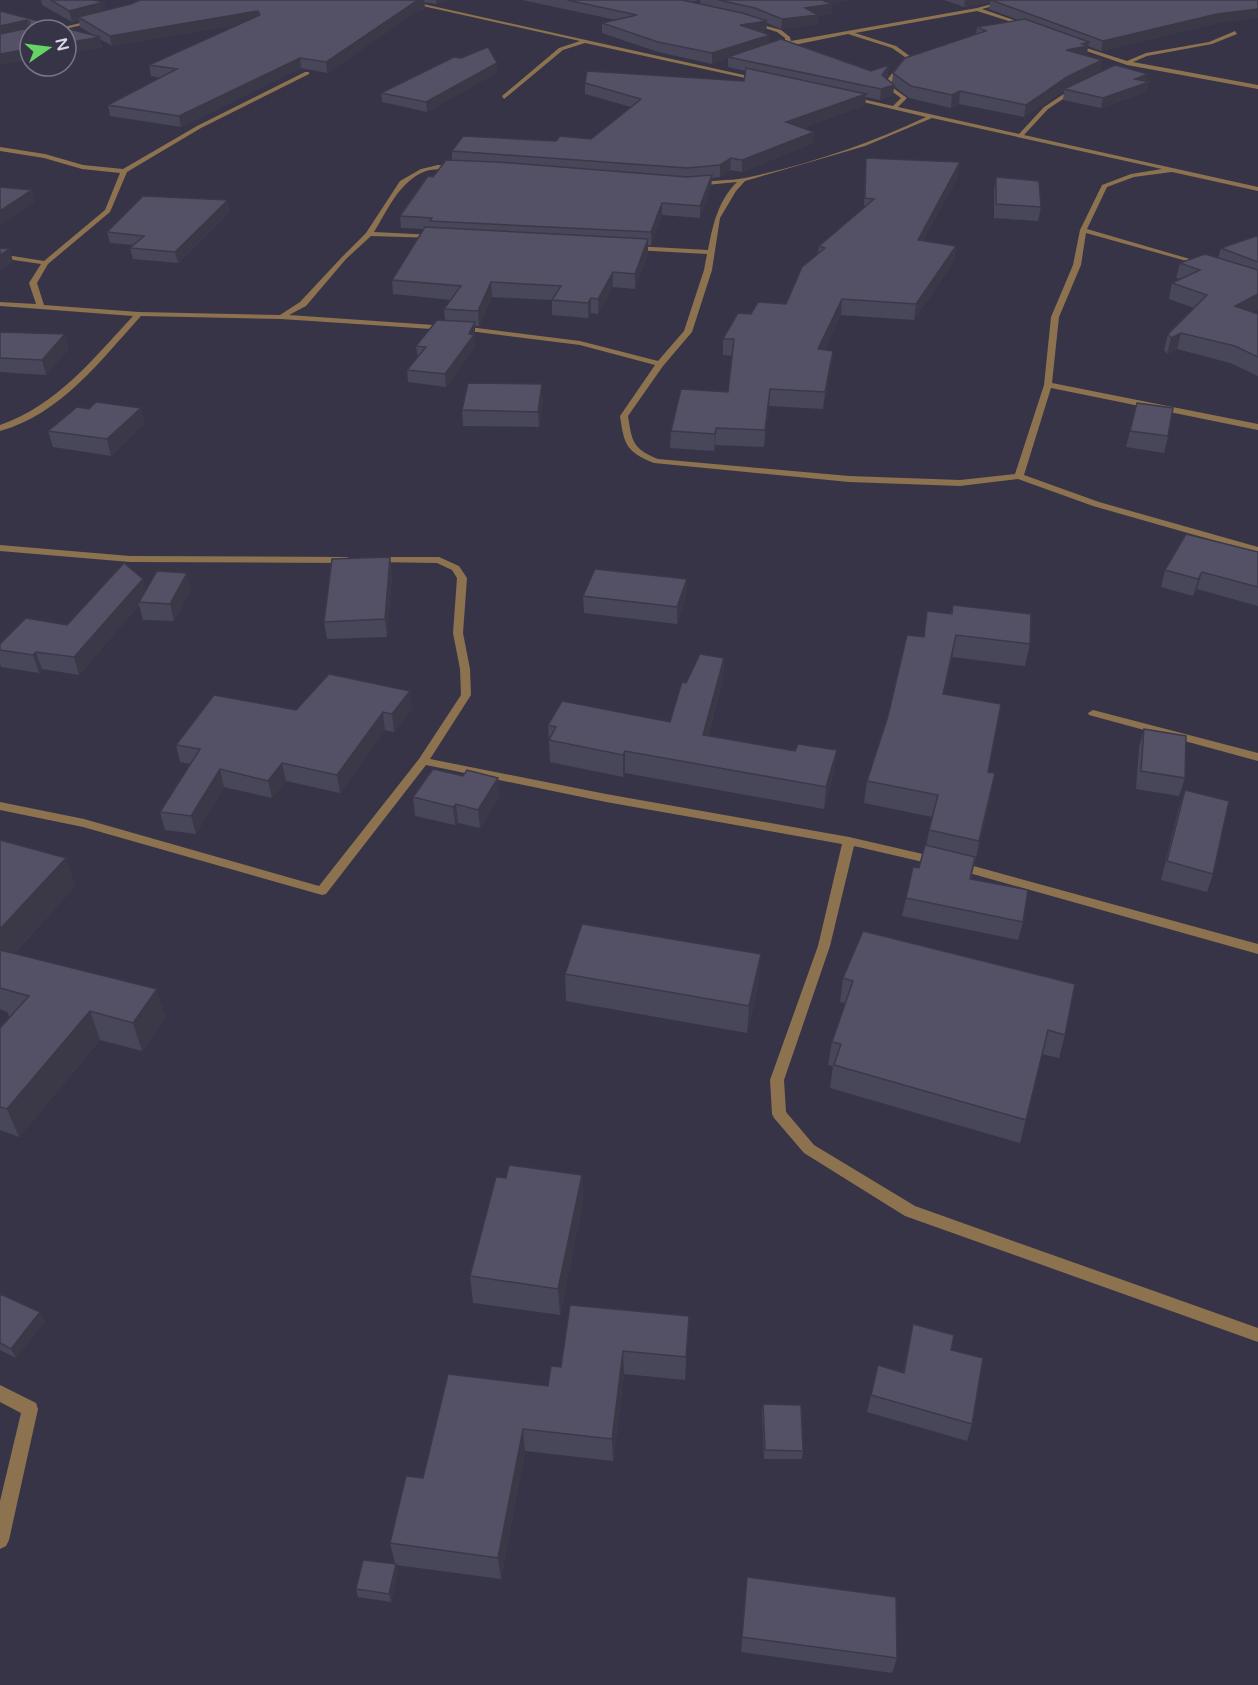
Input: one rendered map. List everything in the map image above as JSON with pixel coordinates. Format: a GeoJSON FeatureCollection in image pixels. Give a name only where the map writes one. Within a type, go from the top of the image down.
{"type":"FeatureCollection","features":[{"type":"Feature","properties":{"kind":"street"},"geometry":{"type":"LineString","coordinates":[[398,0],[768,81]]}},
{"type":"Feature","properties":{"kind":"street"},"geometry":{"type":"LineString","coordinates":[[766,50],[788,43],[977,9],[1013,0]]}},
{"type":"Feature","properties":{"kind":"street"},"geometry":{"type":"LineString","coordinates":[[977,9],[1036,30]]}},
{"type":"Feature","properties":{"kind":"street"},"geometry":{"type":"LineString","coordinates":[[78,24],[101,18]]}},
{"type":"Feature","properties":{"kind":"street"},"geometry":{"type":"LineString","coordinates":[[749,21],[779,31],[788,38],[788,43]]}},
{"type":"Feature","properties":{"kind":"street"},"geometry":{"type":"LineString","coordinates":[[847,32],[894,47],[908,57],[899,64],[894,77],[886,85],[904,98],[895,107]]}},
{"type":"Feature","properties":{"kind":"street"},"geometry":{"type":"LineString","coordinates":[[1119,67],[1146,55],[1210,43],[1235,33]]}},
{"type":"Feature","properties":{"kind":"street"},"geometry":{"type":"LineString","coordinates":[[504,97],[561,49],[584,42]]}},
{"type":"Feature","properties":{"kind":"street"},"geometry":{"type":"LineString","coordinates":[[1064,42],[1128,63],[1258,87]]}},
{"type":"Feature","properties":{"kind":"street"},"geometry":{"type":"LineString","coordinates":[[711,69],[722,65]]}},
{"type":"Feature","properties":{"kind":"street"},"geometry":{"type":"LineString","coordinates":[[0,150],[45,156],[82,167],[124,171],[199,127],[307,73]]}},
{"type":"Feature","properties":{"kind":"street"},"geometry":{"type":"LineString","coordinates":[[1021,135],[1031,120],[1056,99],[1082,85]]}},
{"type":"Feature","properties":{"kind":"street"},"geometry":{"type":"LineString","coordinates":[[837,95],[1258,189]]}},
{"type":"Feature","properties":{"kind":"street"},"geometry":{"type":"LineString","coordinates":[[687,184],[743,180],[851,151],[902,131],[932,116]]}},
{"type":"Feature","properties":{"kind":"street"},"geometry":{"type":"LineString","coordinates":[[281,317],[303,304],[369,234],[402,182],[423,171],[438,167],[462,168]]}},
{"type":"Feature","properties":{"kind":"street"},"geometry":{"type":"LineString","coordinates":[[1019,476],[1048,385],[1056,317],[1077,265],[1083,230],[1104,186],[1133,175],[1172,170]]}},
{"type":"Feature","properties":{"kind":"street"},"geometry":{"type":"LineString","coordinates":[[40,305],[33,283],[45,263],[108,211],[124,171]]}},
{"type":"Feature","properties":{"kind":"street"},"geometry":{"type":"LineString","coordinates":[[743,180],[733,190],[717,219],[708,270],[688,332],[660,364],[624,416],[628,443],[636,454],[657,461],[849,479],[960,483],[1019,476],[1096,504],[1258,550]]}},
{"type":"Feature","properties":{"kind":"street"},"geometry":{"type":"LineString","coordinates":[[1083,230],[1208,266]]}},
{"type":"Feature","properties":{"kind":"street"},"geometry":{"type":"LineString","coordinates":[[369,234],[440,237]]}},
{"type":"Feature","properties":{"kind":"street"},"geometry":{"type":"LineString","coordinates":[[628,247],[710,252]]}},
{"type":"Feature","properties":{"kind":"street"},"geometry":{"type":"LineString","coordinates":[[0,256],[45,263]]}},
{"type":"Feature","properties":{"kind":"street"},"geometry":{"type":"LineString","coordinates":[[0,304],[40,305],[139,314],[281,317],[500,333],[580,344],[660,364]]}},
{"type":"Feature","properties":{"kind":"street"},"geometry":{"type":"LineString","coordinates":[[0,428],[20,423],[46,408],[139,314]]}},
{"type":"Feature","properties":{"kind":"street"},"geometry":{"type":"LineString","coordinates":[[1048,385],[1258,427]]}},
{"type":"Feature","properties":{"kind":"street"},"geometry":{"type":"LineString","coordinates":[[0,548],[130,559],[439,560],[456,568],[462,578],[458,633],[465,669],[466,695],[423,761],[322,891],[84,823],[0,806]]}},
{"type":"Feature","properties":{"kind":"street"},"geometry":{"type":"LineString","coordinates":[[1093,712],[1258,757]]}},
{"type":"Feature","properties":{"kind":"street"},"geometry":{"type":"LineString","coordinates":[[423,761],[606,798],[849,841],[989,873],[1258,949]]}},
{"type":"Feature","properties":{"kind":"street"},"geometry":{"type":"LineString","coordinates":[[849,841],[824,946],[777,1080],[779,1114],[809,1149],[910,1210],[1258,1335]]}},
{"type":"Feature","properties":{"kind":"street"},"geometry":{"type":"LineString","coordinates":[[0,1393],[30,1409],[0,1540]]}},
{"type":"Feature","properties":{"kind":"building"},"geometry":{"type":"Polygon","coordinates":[[[51,0],[93,0],[104,2],[69,11],[51,0]]]}},
{"type":"Feature","properties":{"kind":"building"},"geometry":{"type":"Polygon","coordinates":[[[140,0],[421,0],[326,62],[300,58],[179,116],[108,105],[177,69],[149,65],[260,15],[258,11],[110,36],[78,17],[140,0]]]}},
{"type":"Feature","properties":{"kind":"building"},"geometry":{"type":"Polygon","coordinates":[[[567,0],[682,0],[767,21],[740,25],[770,35],[712,53],[658,42],[602,23],[637,15],[567,0]]]}},
{"type":"Feature","properties":{"kind":"building"},"geometry":{"type":"Polygon","coordinates":[[[719,0],[822,0],[832,4],[805,8],[818,15],[782,19],[755,8],[719,0]]]}},
{"type":"Feature","properties":{"kind":"building"},"geometry":{"type":"Polygon","coordinates":[[[991,0],[1258,0],[1258,9],[1217,14],[1103,41],[991,0]]]}},
{"type":"Feature","properties":{"kind":"building"},"geometry":{"type":"Polygon","coordinates":[[[0,11],[27,18],[18,18],[18,22],[0,26],[0,11]]]}},
{"type":"Feature","properties":{"kind":"building"},"geometry":{"type":"Polygon","coordinates":[[[1025,19],[1089,42],[1082,44],[1088,46],[1066,50],[1102,60],[1067,77],[1026,105],[960,91],[952,95],[911,86],[893,73],[905,58],[986,31],[977,27],[1025,19]]]}},
{"type":"Feature","properties":{"kind":"building"},"geometry":{"type":"Polygon","coordinates":[[[18,30],[18,51],[0,54],[0,34],[18,30]]]}},
{"type":"Feature","properties":{"kind":"building"},"geometry":{"type":"Polygon","coordinates":[[[78,31],[100,37],[78,41],[78,31]]]}},
{"type":"Feature","properties":{"kind":"building"},"geometry":{"type":"Polygon","coordinates":[[[781,39],[871,71],[889,65],[882,75],[894,85],[881,89],[728,57],[781,39]]]}},
{"type":"Feature","properties":{"kind":"building"},"geometry":{"type":"Polygon","coordinates":[[[488,47],[497,63],[426,102],[381,93],[454,57],[461,58],[488,47]]]}},
{"type":"Feature","properties":{"kind":"building"},"geometry":{"type":"Polygon","coordinates":[[[1115,65],[1148,74],[1135,79],[1149,82],[1103,98],[1064,89],[1115,65]]]}},
{"type":"Feature","properties":{"kind":"building"},"geometry":{"type":"Polygon","coordinates":[[[746,68],[866,94],[786,122],[814,132],[742,160],[731,158],[720,165],[687,168],[452,151],[463,136],[556,141],[560,136],[591,139],[641,99],[585,83],[587,71],[744,81],[746,68]]]}},
{"type":"Feature","properties":{"kind":"building"},"geometry":{"type":"Polygon","coordinates":[[[866,158],[960,162],[918,240],[956,246],[916,304],[842,299],[818,349],[833,351],[825,392],[770,389],[765,430],[716,428],[715,434],[671,431],[681,389],[728,392],[734,339],[723,339],[738,313],[751,314],[758,302],[786,304],[802,267],[825,248],[819,246],[874,199],[865,198],[866,158]]]}},
{"type":"Feature","properties":{"kind":"building"},"geometry":{"type":"Polygon","coordinates":[[[446,160],[687,177],[712,175],[700,206],[662,203],[651,232],[430,221],[432,218],[400,216],[428,176],[433,177],[446,160]]]}},
{"type":"Feature","properties":{"kind":"building"},"geometry":{"type":"Polygon","coordinates":[[[996,177],[1039,181],[1041,207],[996,204],[996,177]]]}},
{"type":"Feature","properties":{"kind":"building"},"geometry":{"type":"Polygon","coordinates":[[[0,187],[32,190],[0,211],[0,187]]]}},
{"type":"Feature","properties":{"kind":"building"},"geometry":{"type":"Polygon","coordinates":[[[143,196],[228,200],[175,252],[130,248],[144,236],[107,232],[143,196]]]}},
{"type":"Feature","properties":{"kind":"building"},"geometry":{"type":"Polygon","coordinates":[[[425,227],[648,239],[635,274],[613,272],[598,299],[591,298],[588,303],[552,300],[561,286],[491,282],[478,311],[444,309],[461,286],[392,280],[425,227]]]}},
{"type":"Feature","properties":{"kind":"building"},"geometry":{"type":"Polygon","coordinates":[[[1258,237],[1258,262],[1221,248],[1258,237]]]}},
{"type":"Feature","properties":{"kind":"building"},"geometry":{"type":"Polygon","coordinates":[[[0,248],[10,249],[0,255],[0,248]]]}},
{"type":"Feature","properties":{"kind":"building"},"geometry":{"type":"Polygon","coordinates":[[[1205,254],[1258,270],[1258,294],[1235,306],[1258,314],[1258,357],[1235,346],[1181,333],[1171,338],[1168,334],[1207,295],[1172,283],[1200,270],[1180,263],[1205,254]]]}},
{"type":"Feature","properties":{"kind":"building"},"geometry":{"type":"Polygon","coordinates":[[[437,320],[475,322],[469,334],[474,335],[445,374],[407,370],[426,347],[416,346],[437,320]]]}},
{"type":"Feature","properties":{"kind":"building"},"geometry":{"type":"Polygon","coordinates":[[[0,332],[65,334],[42,360],[0,358],[0,332]]]}},
{"type":"Feature","properties":{"kind":"building"},"geometry":{"type":"Polygon","coordinates":[[[468,383],[542,384],[538,412],[462,410],[468,383]]]}},
{"type":"Feature","properties":{"kind":"building"},"geometry":{"type":"Polygon","coordinates":[[[96,402],[141,408],[107,439],[48,431],[77,407],[89,409],[96,402]]]}},
{"type":"Feature","properties":{"kind":"building"},"geometry":{"type":"Polygon","coordinates":[[[1137,403],[1173,408],[1168,436],[1130,431],[1137,403]]]}},
{"type":"Feature","properties":{"kind":"building"},"geometry":{"type":"Polygon","coordinates":[[[1186,534],[1258,552],[1258,587],[1202,572],[1198,579],[1165,570],[1186,534]]]}},
{"type":"Feature","properties":{"kind":"building"},"geometry":{"type":"Polygon","coordinates":[[[390,557],[385,619],[324,622],[332,559],[390,557]]]}},
{"type":"Feature","properties":{"kind":"building"},"geometry":{"type":"Polygon","coordinates":[[[124,563],[143,579],[74,657],[36,652],[33,655],[0,650],[0,644],[26,618],[67,625],[124,563]]]}},
{"type":"Feature","properties":{"kind":"building"},"geometry":{"type":"Polygon","coordinates":[[[595,569],[687,579],[677,607],[583,596],[595,569]]]}},
{"type":"Feature","properties":{"kind":"building"},"geometry":{"type":"Polygon","coordinates":[[[157,571],[187,573],[170,604],[139,602],[157,571]]]}},
{"type":"Feature","properties":{"kind":"building"},"geometry":{"type":"Polygon","coordinates":[[[953,605],[1031,614],[1030,644],[956,635],[943,694],[1001,704],[988,772],[995,773],[979,841],[929,830],[938,795],[867,781],[888,716],[907,635],[924,637],[927,611],[952,614],[953,605]]]}},
{"type":"Feature","properties":{"kind":"building"},"geometry":{"type":"Polygon","coordinates":[[[700,654],[724,658],[703,735],[795,751],[798,744],[837,750],[826,787],[625,751],[623,755],[549,740],[556,727],[548,725],[562,701],[670,722],[682,682],[686,683],[700,654]]]}},
{"type":"Feature","properties":{"kind":"building"},"geometry":{"type":"Polygon","coordinates":[[[329,674],[410,691],[392,714],[383,712],[337,775],[282,763],[268,781],[220,769],[191,816],[160,812],[200,749],[176,745],[214,695],[296,710],[329,674]]]}},
{"type":"Feature","properties":{"kind":"building"},"geometry":{"type":"Polygon","coordinates":[[[1144,729],[1186,736],[1185,778],[1141,771],[1144,729]]]}},
{"type":"Feature","properties":{"kind":"building"},"geometry":{"type":"Polygon","coordinates":[[[433,769],[463,776],[467,770],[498,778],[478,810],[456,804],[453,807],[413,797],[433,769]]]}},
{"type":"Feature","properties":{"kind":"building"},"geometry":{"type":"Polygon","coordinates":[[[1185,790],[1229,801],[1213,874],[1167,861],[1185,790]]]}},
{"type":"Feature","properties":{"kind":"building"},"geometry":{"type":"Polygon","coordinates":[[[0,840],[66,858],[0,929],[0,840]]]}},
{"type":"Feature","properties":{"kind":"building"},"geometry":{"type":"Polygon","coordinates":[[[925,845],[975,857],[970,879],[1028,890],[1023,922],[906,898],[913,867],[919,868],[925,845]]]}},
{"type":"Feature","properties":{"kind":"building"},"geometry":{"type":"Polygon","coordinates":[[[582,924],[761,954],[749,1006],[565,974],[582,924]]]}},
{"type":"Feature","properties":{"kind":"building"},"geometry":{"type":"Polygon","coordinates":[[[863,931],[1075,984],[1065,1035],[1048,1030],[1026,1120],[834,1065],[841,1044],[832,1042],[853,981],[843,978],[863,931]]]}},
{"type":"Feature","properties":{"kind":"building"},"geometry":{"type":"Polygon","coordinates":[[[0,950],[157,989],[133,1023],[90,1011],[7,1109],[0,1107],[0,1028],[29,996],[0,988],[0,950]]]}},
{"type":"Feature","properties":{"kind":"building"},"geometry":{"type":"Polygon","coordinates":[[[509,1165],[582,1175],[558,1289],[470,1276],[496,1177],[506,1178],[509,1165]]]}},
{"type":"Feature","properties":{"kind":"building"},"geometry":{"type":"Polygon","coordinates":[[[0,1294],[40,1312],[11,1349],[0,1343],[0,1294]]]}},
{"type":"Feature","properties":{"kind":"building"},"geometry":{"type":"Polygon","coordinates":[[[570,1305],[689,1316],[686,1357],[623,1351],[612,1439],[523,1429],[498,1558],[390,1543],[406,1476],[423,1478],[448,1374],[548,1386],[551,1366],[561,1367],[570,1305]]]}},
{"type":"Feature","properties":{"kind":"building"},"geometry":{"type":"Polygon","coordinates":[[[913,1324],[954,1335],[951,1350],[983,1358],[972,1424],[871,1395],[878,1365],[904,1373],[913,1324]]]}},
{"type":"Feature","properties":{"kind":"building"},"geometry":{"type":"Polygon","coordinates":[[[763,1404],[801,1405],[803,1451],[765,1450],[763,1404]]]}},
{"type":"Feature","properties":{"kind":"building"},"geometry":{"type":"Polygon","coordinates":[[[363,1560],[396,1564],[389,1594],[356,1589],[363,1560]]]}},
{"type":"Feature","properties":{"kind":"building"},"geometry":{"type":"Polygon","coordinates":[[[747,1577],[896,1597],[897,1658],[742,1637],[747,1577]]]}}]}
